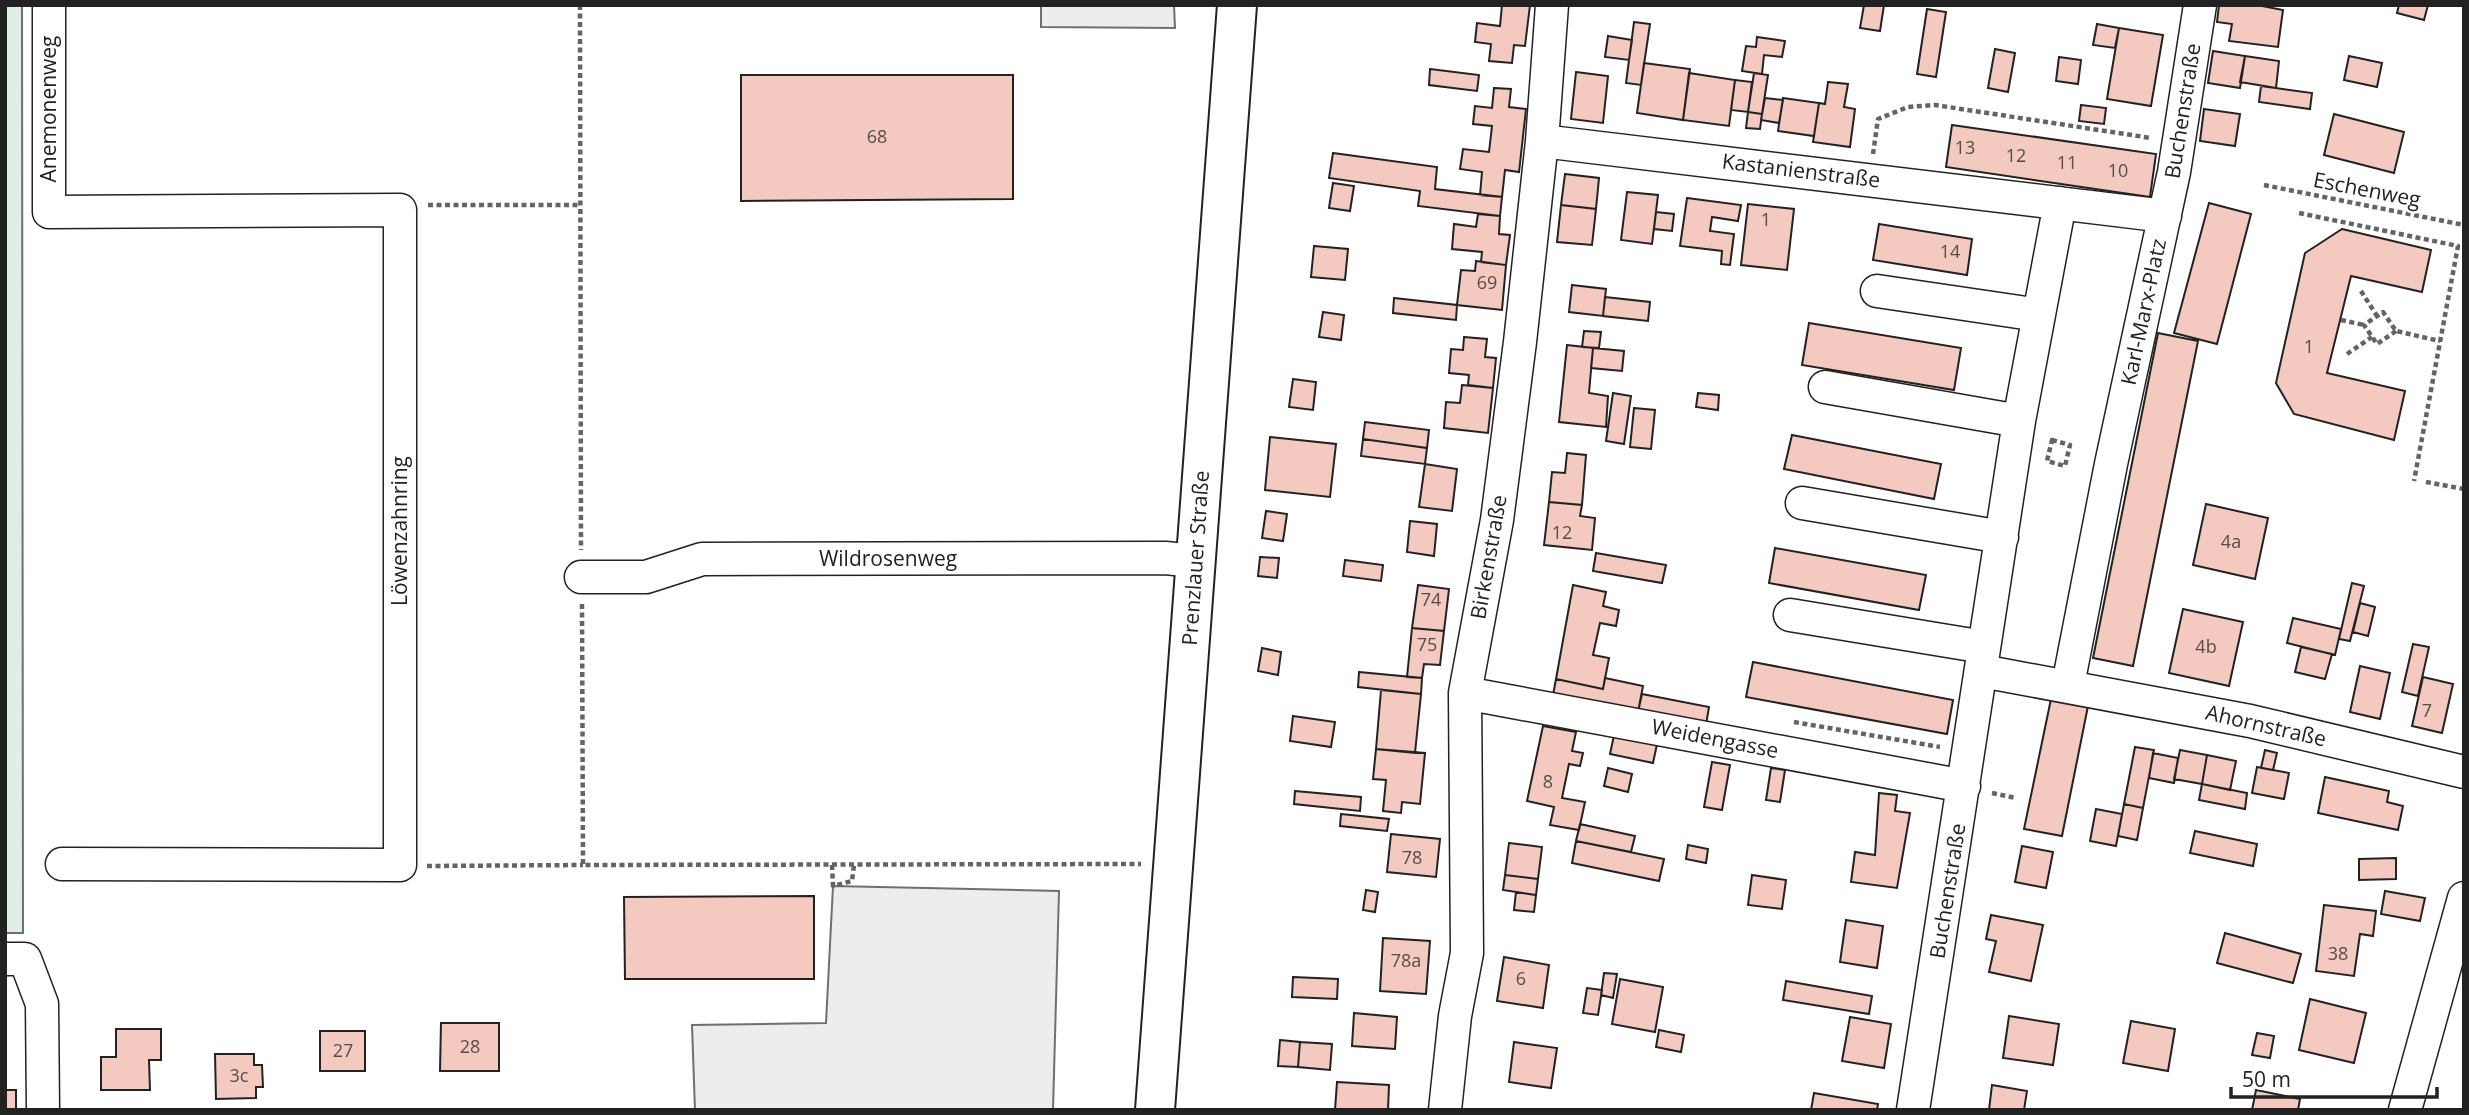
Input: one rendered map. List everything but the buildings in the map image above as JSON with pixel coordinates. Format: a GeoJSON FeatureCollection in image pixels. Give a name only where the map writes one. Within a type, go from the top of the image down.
{"type":"FeatureCollection","features":[{"type":"Feature","properties":{"kind":"main road","name":"Prenzlauer Straße"},"geometry":{"type":"LineString","coordinates":[[1155,1110],[1237,5]]}},
{"type":"Feature","properties":{"kind":"street","name":"Anemonenweg"},"geometry":{"type":"LineString","coordinates":[[50,5],[49,212],[400,211]]}},
{"type":"Feature","properties":{"kind":"street","name":"Birkenstraße"},"geometry":{"type":"LineString","coordinates":[[1445,1110],[1455,1016],[1466,953],[1465,693],[1497,520],[1542,141],[1552,5]]}},
{"type":"Feature","properties":{"kind":"street","name":"Buchenstraße"},"geometry":{"type":"LineString","coordinates":[[2165,216],[2200,5]]}},
{"type":"Feature","properties":{"kind":"street","name":"Kastanienstraße"},"geometry":{"type":"LineString","coordinates":[[1542,141],[2060,203]]}},
{"type":"Feature","properties":{"kind":"street","name":"Karl-Marx-Platz"},"geometry":{"type":"LineString","coordinates":[[2060,203],[2165,216],[2111,464],[2068,685]]}},
{"type":"Feature","properties":{"kind":"street"},"geometry":{"type":"LineString","coordinates":[[1983,659],[2019,421],[2060,203]]}},
{"type":"Feature","properties":{"kind":"street","name":"Löwenzahnring"},"geometry":{"type":"LineString","coordinates":[[400,211],[400,865]]}},
{"type":"Feature","properties":{"kind":"street"},"geometry":{"type":"LineString","coordinates":[[1877,291],[2039,315]]}},
{"type":"Feature","properties":{"kind":"street"},"geometry":{"type":"LineString","coordinates":[[1825,387],[2019,421]]}},
{"type":"Feature","properties":{"kind":"street"},"geometry":{"type":"LineString","coordinates":[[1802,503],[2002,537]]}},
{"type":"Feature","properties":{"kind":"street","name":"Wildrosenweg"},"geometry":{"type":"LineString","coordinates":[[581,577],[646,577],[702,559],[1165,558],[1196,561]]}},
{"type":"Feature","properties":{"kind":"street"},"geometry":{"type":"LineString","coordinates":[[1790,615],[1983,659],[2068,685]]}},
{"type":"Feature","properties":{"kind":"street","name":"Buchenstraße"},"geometry":{"type":"LineString","coordinates":[[1913,1110],[1983,659]]}},
{"type":"Feature","properties":{"kind":"street","name":"Ahornstraße"},"geometry":{"type":"LineString","coordinates":[[2068,685],[2250,721],[2464,772]]}},
{"type":"Feature","properties":{"kind":"street","name":"Weidengasse"},"geometry":{"type":"LineString","coordinates":[[1465,693],[1964,786]]}},
{"type":"Feature","properties":{"kind":"street"},"geometry":{"type":"LineString","coordinates":[[62,864],[400,865]]}},
{"type":"Feature","properties":{"kind":"street"},"geometry":{"type":"LineString","coordinates":[[2405,1110],[2464,898]]}},
{"type":"Feature","properties":{"kind":"street"},"geometry":{"type":"LineString","coordinates":[[15,959],[42,1004],[43,1110]]}},
{"type":"Feature","properties":{"kind":"path"},"geometry":{"type":"LineString","coordinates":[[580,5],[583,865]]}},
{"type":"Feature","properties":{"kind":"path"},"geometry":{"type":"LineString","coordinates":[[1869,179],[1878,119],[1908,107],[1936,105],[2179,142]]}},
{"type":"Feature","properties":{"kind":"path","name":"Eschenweg"},"geometry":{"type":"LineString","coordinates":[[2264,185],[2464,225]]}},
{"type":"Feature","properties":{"kind":"path"},"geometry":{"type":"LineString","coordinates":[[400,211],[414,205],[581,205]]}},
{"type":"Feature","properties":{"kind":"path"},"geometry":{"type":"LineString","coordinates":[[2299,213],[2458,246],[2414,481]]}},
{"type":"Feature","properties":{"kind":"path"},"geometry":{"type":"LineString","coordinates":[[2361,291],[2377,316]]}},
{"type":"Feature","properties":{"kind":"path"},"geometry":{"type":"LineString","coordinates":[[2364,325],[2383,312],[2396,331],[2440,341]]}},
{"type":"Feature","properties":{"kind":"path"},"geometry":{"type":"LineString","coordinates":[[2340,320],[2364,325],[2377,344],[2396,331]]}},
{"type":"Feature","properties":{"kind":"path"},"geometry":{"type":"LineString","coordinates":[[2347,354],[2372,337]]}},
{"type":"Feature","properties":{"kind":"path"},"geometry":{"type":"LineString","coordinates":[[2052,440],[2070,445],[2065,466],[2047,461],[2052,440]]}},
{"type":"Feature","properties":{"kind":"path"},"geometry":{"type":"LineString","coordinates":[[2426,482],[2464,489]]}},
{"type":"Feature","properties":{"kind":"path"},"geometry":{"type":"LineString","coordinates":[[1786,720],[1969,752]]}},
{"type":"Feature","properties":{"kind":"path"},"geometry":{"type":"LineString","coordinates":[[400,865],[1141,864]]}},
{"type":"Feature","properties":{"kind":"path"},"geometry":{"type":"LineString","coordinates":[[832,865],[832,886],[852,880],[854,865]]}},
{"type":"Feature","properties":{"kind":"green space"},"geometry":{"type":"Polygon","coordinates":[[[5,5],[22,5],[23,933],[5,933],[5,5]]]}},
{"type":"Feature","properties":{"kind":"shaded area"},"geometry":{"type":"Polygon","coordinates":[[[1041,5],[1174,5],[1175,28],[1041,27],[1041,5]]]}},
{"type":"Feature","properties":{"kind":"shaded area"},"geometry":{"type":"Polygon","coordinates":[[[833,886],[1059,891],[1053,1110],[695,1110],[692,1025],[826,1023],[833,886]]]}}]}
